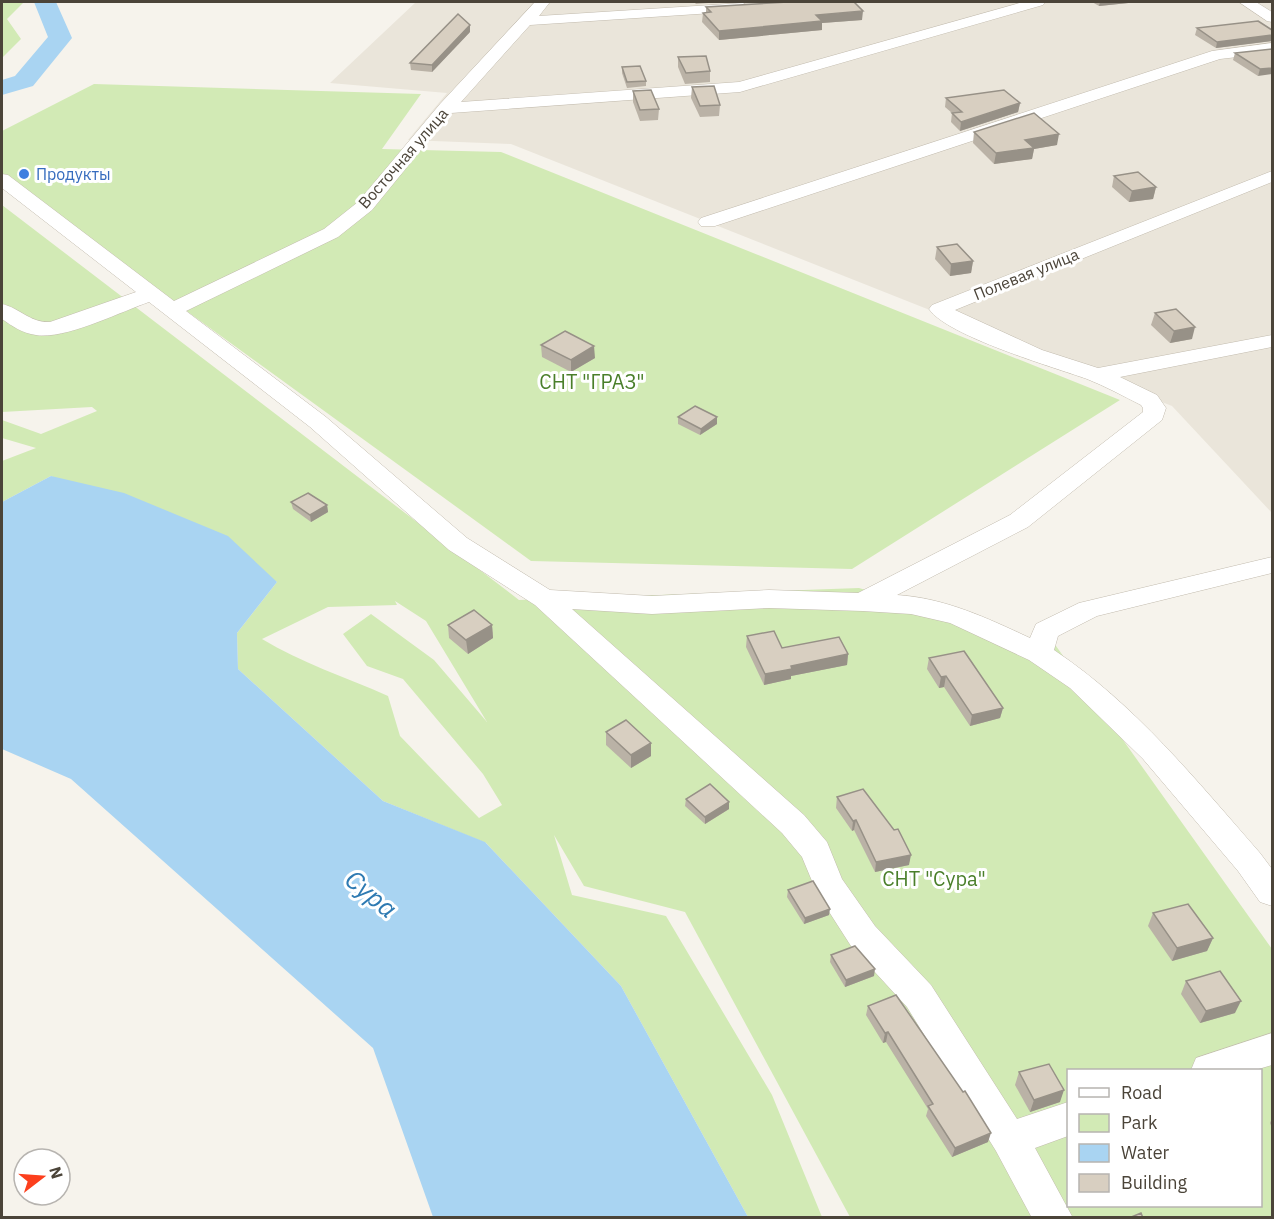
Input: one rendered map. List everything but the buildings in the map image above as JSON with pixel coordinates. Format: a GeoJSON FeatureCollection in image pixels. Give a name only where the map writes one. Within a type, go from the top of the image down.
{"type":"FeatureCollection","features":[{"type":"Feature","properties":{"kind":"street","name":"Восточная улица"},"geometry":{"type":"LineString","coordinates":[[171,310],[331,233],[365,206],[446,108],[543,2]]}},
{"type":"Feature","properties":{"kind":"street"},"geometry":{"type":"LineString","coordinates":[[446,108],[740,87],[1038,2]]}},
{"type":"Feature","properties":{"kind":"street"},"geometry":{"type":"LineString","coordinates":[[1246,2],[1272,18]]}},
{"type":"Feature","properties":{"kind":"street"},"geometry":{"type":"LineString","coordinates":[[527,21],[761,5]]}},
{"type":"Feature","properties":{"kind":"street"},"geometry":{"type":"LineString","coordinates":[[708,222],[1218,54],[1272,48]]}},
{"type":"Feature","properties":{"kind":"street","name":"Полевая улица"},"geometry":{"type":"LineString","coordinates":[[1096,375],[1034,355],[957,321],[939,309],[1272,176]]}},
{"type":"Feature","properties":{"kind":"street"},"geometry":{"type":"LineString","coordinates":[[2,179],[318,422],[458,544],[543,599],[793,824],[816,851],[828,884],[863,936],[919,996],[1009,1139],[1054,1218]]}},
{"type":"Feature","properties":{"kind":"street"},"geometry":{"type":"LineString","coordinates":[[2,310],[36,330],[47,330],[151,294]]}},
{"type":"Feature","properties":{"kind":"street"},"geometry":{"type":"LineString","coordinates":[[1096,375],[1272,341]]}},
{"type":"Feature","properties":{"kind":"street"},"geometry":{"type":"LineString","coordinates":[[863,602],[1019,521],[1154,415],[1155,408],[1149,400],[1096,375]]}},
{"type":"Feature","properties":{"kind":"street"},"geometry":{"type":"LineString","coordinates":[[1040,653],[1046,631],[1089,609],[1272,565]]}},
{"type":"Feature","properties":{"kind":"street"},"geometry":{"type":"LineString","coordinates":[[543,599],[652,605],[769,599],[863,602],[911,605],[958,616],[1040,653],[1080,681],[1154,751],[1250,862],[1272,893]]}},
{"type":"Feature","properties":{"kind":"street"},"geometry":{"type":"LineString","coordinates":[[1215,1069],[1272,1049]]}},
{"type":"Feature","properties":{"kind":"street"},"geometry":{"type":"LineString","coordinates":[[1009,1139],[1067,1119]]}},
{"type":"Feature","properties":{"kind":"shaded area"},"geometry":{"type":"Polygon","coordinates":[[[416,2],[1272,2],[1272,513],[1172,406],[511,144],[408,140],[447,93],[330,83],[416,2]]]}},
{"type":"Feature","properties":{"kind":"green space"},"geometry":{"type":"Polygon","coordinates":[[[2,2],[24,2],[7,19],[21,39],[2,58],[2,2]]]}},
{"type":"Feature","properties":{"kind":"green space","name":"СНТ \"ГРАЗ\""},"geometry":{"type":"Polygon","coordinates":[[[94,84],[421,94],[382,149],[501,152],[1120,400],[852,569],[531,561],[2,177],[2,131],[94,84]]]}},
{"type":"Feature","properties":{"kind":"green space","name":"СНТ \"Сура\""},"geometry":{"type":"Polygon","coordinates":[[[2,205],[519,600],[859,588],[1056,646],[1272,949],[1272,1217],[850,1217],[685,912],[584,886],[554,835],[572,895],[666,916],[772,1095],[822,1217],[748,1217],[621,986],[486,843],[383,801],[238,669],[237,633],[277,582],[51,476],[2,502],[2,461],[36,448],[2,438],[2,420],[41,434],[97,411],[92,407],[2,412],[2,205]],[[395,601],[397,605],[328,607],[262,639],[308,663],[388,696],[400,736],[479,818],[502,805],[483,774],[403,679],[367,666],[343,634],[371,614],[434,660],[487,722],[426,621],[395,601]]]}},
{"type":"Feature","properties":{"kind":"water","name":"Сура"},"geometry":{"type":"Polygon","coordinates":[[[51,476],[124,493],[228,536],[277,582],[237,633],[238,669],[383,801],[485,842],[621,986],[748,1217],[433,1217],[373,1048],[71,779],[2,749],[2,502],[51,476]]]}},
{"type":"Feature","properties":{"kind":"waterway"},"geometry":{"type":"LineString","coordinates":[[2,88],[24,81],[60,38],[45,2]]}},
{"type":"Feature","properties":{"kind":"place","name":"Продукты"},"geometry":{"type":"Point","coordinates":[24,174]}}]}
